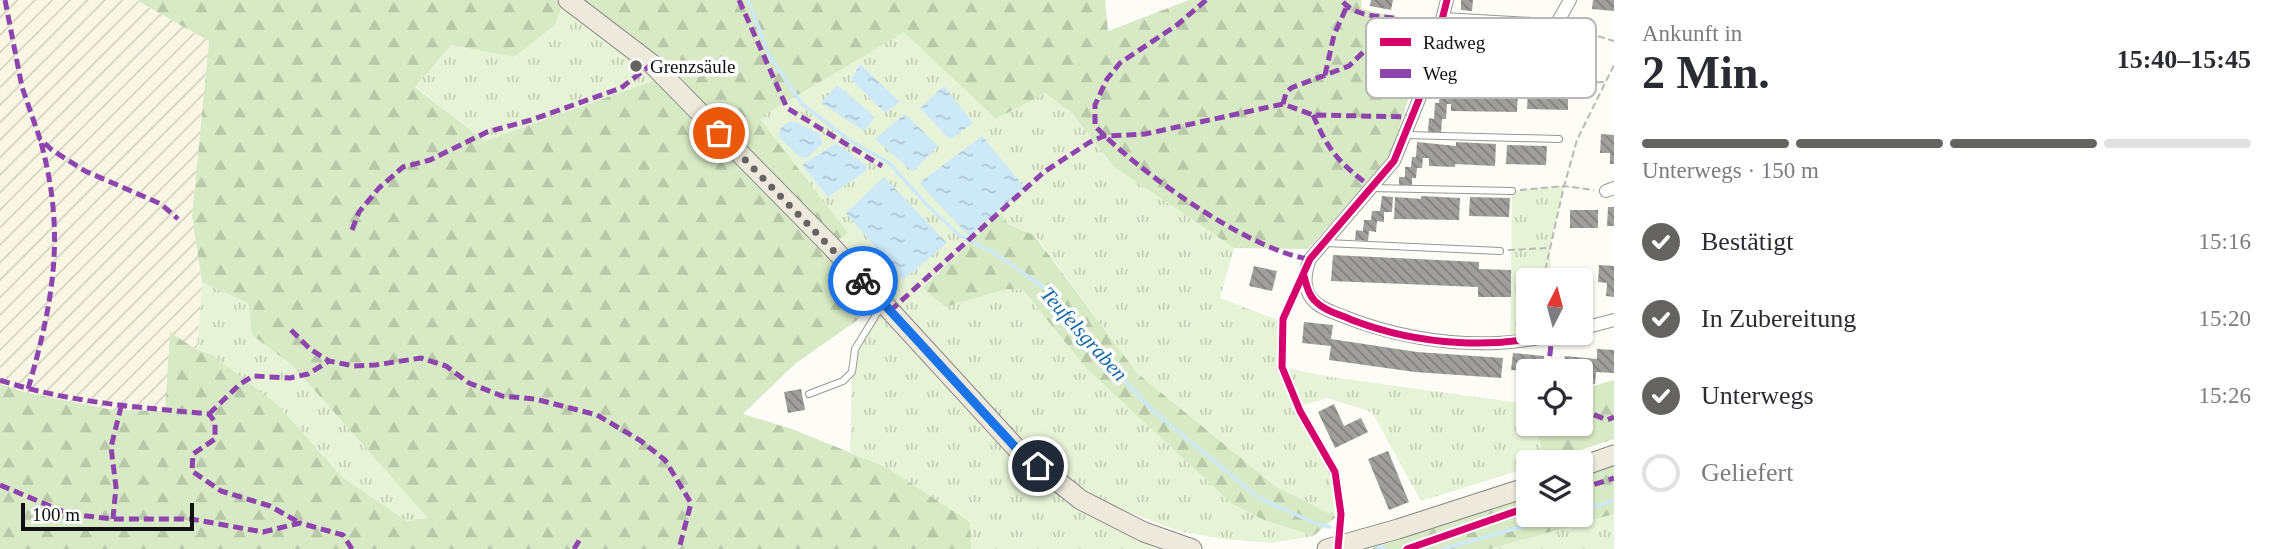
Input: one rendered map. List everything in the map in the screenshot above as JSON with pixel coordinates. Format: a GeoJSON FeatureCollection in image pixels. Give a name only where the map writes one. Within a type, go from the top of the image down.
{"type":"FeatureCollection","features":[{"type":"Feature","properties":{"kind":"main road"},"geometry":{"type":"LineString","coordinates":[[568,0],[652,64],[830,246],[1017,449],[1081,499],[1144,532],[1192,549]]}},
{"type":"Feature","properties":{"kind":"main road"},"geometry":{"type":"LineString","coordinates":[[1593,462],[1614,455]]}},
{"type":"Feature","properties":{"kind":"main road"},"geometry":{"type":"LineString","coordinates":[[1332,548],[1516,491]]}},
{"type":"Feature","properties":{"kind":"street"},"geometry":{"type":"LineString","coordinates":[[1443,18],[1447,0]]}},
{"type":"Feature","properties":{"kind":"street"},"geometry":{"type":"LineString","coordinates":[[1561,18],[1570,0]]}},
{"type":"Feature","properties":{"kind":"street"},"geometry":{"type":"LineString","coordinates":[[1420,98],[1394,161],[1310,259],[1304,275],[1312,299],[1324,309],[1409,337],[1454,343],[1516,341]]}},
{"type":"Feature","properties":{"kind":"street"},"geometry":{"type":"LineString","coordinates":[[1593,326],[1614,320]]}},
{"type":"Feature","properties":{"kind":"lane"},"geometry":{"type":"LineString","coordinates":[[1406,135],[1559,139]]}},
{"type":"Feature","properties":{"kind":"lane"},"geometry":{"type":"LineString","coordinates":[[1372,188],[1512,191]]}},
{"type":"Feature","properties":{"kind":"lane"},"geometry":{"type":"LineString","coordinates":[[1324,243],[1500,251]]}},
{"type":"Feature","properties":{"kind":"lane"},"geometry":{"type":"LineString","coordinates":[[809,394],[843,381],[852,372],[855,349],[883,303]]}},
{"type":"Feature","properties":{"kind":"lane"},"geometry":{"type":"LineString","coordinates":[[1325,456],[1335,472],[1341,514],[1332,548]]}},
{"type":"Feature","properties":{"kind":"path"},"geometry":{"type":"LineString","coordinates":[[1596,35],[1614,41]]}},
{"type":"Feature","properties":{"kind":"path"},"geometry":{"type":"LineString","coordinates":[[1546,268],[1577,140],[1614,65]]}},
{"type":"Feature","properties":{"kind":"path"},"geometry":{"type":"LineString","coordinates":[[1596,82],[1606,82]]}},
{"type":"Feature","properties":{"kind":"path"},"geometry":{"type":"LineString","coordinates":[[1512,191],[1564,186],[1610,190]]}},
{"type":"Feature","properties":{"kind":"path"},"geometry":{"type":"LineString","coordinates":[[1515,250],[1550,248]]}},
{"type":"Feature","properties":{"kind":"shaded area"},"geometry":{"type":"Polygon","coordinates":[[[0,0],[136,0],[209,41],[192,216],[202,282],[197,350],[170,333],[166,411],[113,410],[28,393],[0,384],[0,0]]]}},
{"type":"Feature","properties":{"kind":"green space"},"geometry":{"type":"Polygon","coordinates":[[[136,0],[555,0],[562,4],[555,25],[514,57],[451,45],[415,87],[485,141],[661,78],[811,234],[872,305],[856,321],[795,364],[743,414],[792,429],[886,467],[970,522],[971,549],[0,549],[0,384],[28,393],[113,410],[165,411],[170,332],[197,350],[212,355],[278,405],[342,477],[407,521],[428,518],[293,366],[252,335],[248,303],[202,282],[192,216],[209,41],[136,0]]]}},
{"type":"Feature","properties":{"kind":"green space"},"geometry":{"type":"Polygon","coordinates":[[[580,0],[1105,0],[1108,31],[1189,0],[1362,0],[1361,9],[1404,18],[1366,18],[1366,98],[1409,98],[1390,157],[1308,249],[1234,248],[1113,166],[1072,113],[1045,93],[996,119],[904,32],[759,118],[848,233],[836,241],[580,0]]]}},
{"type":"Feature","properties":{"kind":"green space"},"geometry":{"type":"Polygon","coordinates":[[[562,4],[661,78],[485,141],[415,86],[451,45],[515,57],[562,4]]]}},
{"type":"Feature","properties":{"kind":"green space"},"geometry":{"type":"Polygon","coordinates":[[[904,31],[996,119],[1045,93],[1072,113],[1113,166],[1234,248],[1220,298],[1278,320],[1282,367],[1330,377],[1516,402],[1516,436],[1539,436],[1541,450],[1516,450],[1516,472],[1421,501],[1372,412],[1327,398],[1294,408],[1330,475],[1336,517],[1275,486],[1137,373],[1035,235],[1008,224],[1000,214],[924,288],[945,307],[1007,289],[1023,290],[1086,368],[1232,504],[1264,520],[1313,536],[1273,543],[1224,539],[1178,531],[1103,502],[1062,475],[1030,447],[974,392],[836,241],[847,233],[758,118],[904,31]],[[859,64],[851,79],[884,112],[899,102],[859,64]],[[837,86],[821,103],[874,117],[837,86]],[[836,143],[802,165],[828,197],[867,169],[836,143]]]}},
{"type":"Feature","properties":{"kind":"green space"},"geometry":{"type":"Polygon","coordinates":[[[1564,186],[1550,248],[1551,268],[1516,268],[1516,341],[1510,342],[1512,191],[1564,186]]]}},
{"type":"Feature","properties":{"kind":"green space"},"geometry":{"type":"Polygon","coordinates":[[[1001,213],[1008,224],[1034,235],[1137,373],[1275,486],[1336,517],[1313,536],[1264,520],[1232,504],[1086,368],[1023,290],[1007,289],[945,307],[923,288],[1001,213]]]}},
{"type":"Feature","properties":{"kind":"green space"},"geometry":{"type":"Polygon","coordinates":[[[202,282],[248,303],[252,335],[293,366],[429,518],[407,521],[342,477],[278,405],[197,350],[202,282]]]}},
{"type":"Feature","properties":{"kind":"green space"},"geometry":{"type":"Polygon","coordinates":[[[885,315],[997,438],[1156,549],[971,549],[970,522],[886,467],[850,452],[855,349],[878,316],[885,315]]]}},
{"type":"Feature","properties":{"kind":"green space"},"geometry":{"type":"Polygon","coordinates":[[[1614,380],[1614,439],[1581,450],[1541,450],[1539,436],[1593,436],[1593,386],[1614,380]]]}},
{"type":"Feature","properties":{"kind":"green space"},"geometry":{"type":"Polygon","coordinates":[[[1614,466],[1614,514],[1593,520],[1593,473],[1614,466]]]}},
{"type":"Feature","properties":{"kind":"green space"},"geometry":{"type":"Polygon","coordinates":[[[1516,501],[1516,527],[1568,527],[1490,549],[1370,549],[1516,501]]]}},
{"type":"Feature","properties":{"kind":"green space"},"geometry":{"type":"Polygon","coordinates":[[[1614,514],[1614,549],[1490,549],[1568,527],[1593,527],[1593,520],[1614,514]]]}},
{"type":"Feature","properties":{"kind":"water"},"geometry":{"type":"Polygon","coordinates":[[[860,64],[900,102],[885,113],[851,79],[860,64]]]}},
{"type":"Feature","properties":{"kind":"water"},"geometry":{"type":"Polygon","coordinates":[[[837,85],[875,117],[864,131],[821,103],[837,85]]]}},
{"type":"Feature","properties":{"kind":"water"},"geometry":{"type":"Polygon","coordinates":[[[944,86],[973,123],[950,140],[920,108],[944,86]]]}},
{"type":"Feature","properties":{"kind":"water"},"geometry":{"type":"Polygon","coordinates":[[[905,114],[938,146],[913,172],[875,139],[905,114]]]}},
{"type":"Feature","properties":{"kind":"water"},"geometry":{"type":"Polygon","coordinates":[[[788,122],[796,122],[820,134],[822,144],[807,158],[798,156],[779,137],[780,129],[788,122]]]}},
{"type":"Feature","properties":{"kind":"water"},"geometry":{"type":"Polygon","coordinates":[[[982,136],[1025,188],[969,236],[919,183],[982,136]]]}},
{"type":"Feature","properties":{"kind":"water"},"geometry":{"type":"Polygon","coordinates":[[[836,143],[866,165],[867,169],[828,197],[802,165],[836,143]]]}},
{"type":"Feature","properties":{"kind":"water"},"geometry":{"type":"Polygon","coordinates":[[[884,177],[947,243],[903,280],[846,213],[884,177]]]}},
{"type":"Feature","properties":{"kind":"building"},"geometry":{"type":"Polygon","coordinates":[[[1371,0],[1393,0],[1391,10],[1370,6],[1371,0]]]}},
{"type":"Feature","properties":{"kind":"building"},"geometry":{"type":"Polygon","coordinates":[[[1461,0],[1473,0],[1472,11],[1461,10],[1461,0]]]}},
{"type":"Feature","properties":{"kind":"building"},"geometry":{"type":"Polygon","coordinates":[[[1593,0],[1614,0],[1614,11],[1592,9],[1593,0]]]}},
{"type":"Feature","properties":{"kind":"building"},"geometry":{"type":"Polygon","coordinates":[[[1439,98],[1518,98],[1517,112],[1451,111],[1451,104],[1447,104],[1441,134],[1428,133],[1429,118],[1434,119],[1435,103],[1439,103],[1439,98]]]}},
{"type":"Feature","properties":{"kind":"building"},"geometry":{"type":"Polygon","coordinates":[[[1528,98],[1568,98],[1568,110],[1527,109],[1528,98]]]}},
{"type":"Feature","properties":{"kind":"building"},"geometry":{"type":"Polygon","coordinates":[[[1601,134],[1614,135],[1614,164],[1610,164],[1610,153],[1600,153],[1601,134]]]}},
{"type":"Feature","properties":{"kind":"building"},"geometry":{"type":"Polygon","coordinates":[[[1417,142],[1456,146],[1456,142],[1496,144],[1495,166],[1429,166],[1429,158],[1423,158],[1422,168],[1417,168],[1416,178],[1412,178],[1412,188],[1399,187],[1399,177],[1405,177],[1405,167],[1411,167],[1412,157],[1416,157],[1417,142]]]}},
{"type":"Feature","properties":{"kind":"building"},"geometry":{"type":"Polygon","coordinates":[[[1507,145],[1547,146],[1546,165],[1506,164],[1507,145]]]}},
{"type":"Feature","properties":{"kind":"building"},"geometry":{"type":"Polygon","coordinates":[[[1382,196],[1393,197],[1392,212],[1384,212],[1384,222],[1377,221],[1376,232],[1369,231],[1368,241],[1355,240],[1356,230],[1363,231],[1364,220],[1371,220],[1372,211],[1380,211],[1382,196]]]}},
{"type":"Feature","properties":{"kind":"building"},"geometry":{"type":"Polygon","coordinates":[[[1421,196],[1460,198],[1459,220],[1394,219],[1395,197],[1421,199],[1421,196]]]}},
{"type":"Feature","properties":{"kind":"building"},"geometry":{"type":"Polygon","coordinates":[[[1470,197],[1510,198],[1509,217],[1469,216],[1470,197]]]}},
{"type":"Feature","properties":{"kind":"building"},"geometry":{"type":"Polygon","coordinates":[[[1608,207],[1614,207],[1614,226],[1607,226],[1608,207]]]}},
{"type":"Feature","properties":{"kind":"building"},"geometry":{"type":"Polygon","coordinates":[[[1570,210],[1598,210],[1598,228],[1570,228],[1570,210]]]}},
{"type":"Feature","properties":{"kind":"building"},"geometry":{"type":"Polygon","coordinates":[[[1333,255],[1479,262],[1479,269],[1511,270],[1511,297],[1478,297],[1478,287],[1331,281],[1333,255]]]}},
{"type":"Feature","properties":{"kind":"building"},"geometry":{"type":"Polygon","coordinates":[[[1599,265],[1614,266],[1614,297],[1606,296],[1607,283],[1598,282],[1599,265]]]}},
{"type":"Feature","properties":{"kind":"building"},"geometry":{"type":"Polygon","coordinates":[[[1254,266],[1277,271],[1272,291],[1249,286],[1254,266]]]}},
{"type":"Feature","properties":{"kind":"building"},"geometry":{"type":"Polygon","coordinates":[[[1304,322],[1333,325],[1331,339],[1417,352],[1503,358],[1501,378],[1415,372],[1329,360],[1331,346],[1302,343],[1304,322]]]}},
{"type":"Feature","properties":{"kind":"building"},"geometry":{"type":"Polygon","coordinates":[[[1597,349],[1614,350],[1614,373],[1596,372],[1595,384],[1593,359],[1565,359],[1565,356],[1597,359],[1597,349]]]}},
{"type":"Feature","properties":{"kind":"building"},"geometry":{"type":"Polygon","coordinates":[[[1513,353],[1544,356],[1544,359],[1516,359],[1516,370],[1511,370],[1513,353]]]}},
{"type":"Feature","properties":{"kind":"building"},"geometry":{"type":"Polygon","coordinates":[[[801,389],[805,410],[788,413],[784,392],[801,389]]]}},
{"type":"Feature","properties":{"kind":"building"},"geometry":{"type":"Polygon","coordinates":[[[1334,404],[1344,426],[1361,418],[1368,432],[1335,448],[1318,412],[1334,404]]]}},
{"type":"Feature","properties":{"kind":"building"},"geometry":{"type":"Polygon","coordinates":[[[1388,451],[1409,502],[1389,510],[1368,459],[1388,451]]]}},
{"type":"Feature","properties":{"kind":"waterway","name":"Teufelsgraben"},"geometry":{"type":"LineString","coordinates":[[748,0],[769,55],[802,104],[849,140],[889,163],[959,235],[993,252],[1046,289],[1094,348],[1152,410],[1259,498],[1317,524],[1330,527]]}},
{"type":"Feature","properties":{"kind":"waterway","name":"Teufelsgraben"},"geometry":{"type":"LineString","coordinates":[[1593,507],[1614,501]]}},
{"type":"Feature","properties":{"kind":"waterway","name":"Teufelsgraben"},"geometry":{"type":"LineString","coordinates":[[1443,549],[1520,527]]}},
{"type":"Feature","properties":{"kind":"waterway","name":"Teufelsgraben"},"geometry":{"type":"LineString","coordinates":[[1376,546],[1385,549]]}},
{"type":"Feature","properties":{"kind":"marked path"},"geometry":{"type":"LineString","coordinates":[[5,0],[22,87],[40,139],[85,171],[161,204],[178,219]]}},
{"type":"Feature","properties":{"kind":"marked path"},"geometry":{"type":"LineString","coordinates":[[739,0],[787,108],[882,166]]}},
{"type":"Feature","properties":{"kind":"marked path"},"geometry":{"type":"LineString","coordinates":[[1206,0],[1177,25],[1120,63],[1107,79],[1095,105],[1095,126],[1165,186],[1196,206],[1257,241],[1310,259]]}},
{"type":"Feature","properties":{"kind":"marked path"},"geometry":{"type":"LineString","coordinates":[[1343,2],[1366,15],[1394,18],[1395,14]]}},
{"type":"Feature","properties":{"kind":"marked path"},"geometry":{"type":"LineString","coordinates":[[1325,75],[1334,35],[1347,6]]}},
{"type":"Feature","properties":{"kind":"marked path"},"geometry":{"type":"LineString","coordinates":[[1283,104],[1286,93],[1291,88],[1349,66],[1366,49]]}},
{"type":"Feature","properties":{"kind":"marked path"},"geometry":{"type":"LineString","coordinates":[[352,230],[359,212],[379,188],[403,167],[430,160],[487,132],[531,120],[621,88],[652,64]]}},
{"type":"Feature","properties":{"kind":"marked path"},"geometry":{"type":"LineString","coordinates":[[890,311],[1044,172],[1104,136],[1145,134],[1283,104],[1313,115],[1413,117]]}},
{"type":"Feature","properties":{"kind":"marked path"},"geometry":{"type":"LineString","coordinates":[[1313,115],[1336,156],[1372,188]]}},
{"type":"Feature","properties":{"kind":"marked path"},"geometry":{"type":"LineString","coordinates":[[28,389],[44,325],[54,265],[53,204],[40,139]]}},
{"type":"Feature","properties":{"kind":"marked path"},"geometry":{"type":"LineString","coordinates":[[291,330],[310,349],[329,361],[354,366],[421,358],[446,366],[469,383],[502,396],[535,399],[597,415],[641,441],[665,460],[691,503],[679,549]]}},
{"type":"Feature","properties":{"kind":"marked path"},"geometry":{"type":"LineString","coordinates":[[1549,359],[1551,345]]}},
{"type":"Feature","properties":{"kind":"marked path"},"geometry":{"type":"LineString","coordinates":[[209,414],[240,384],[253,376],[290,378],[308,374],[329,361]]}},
{"type":"Feature","properties":{"kind":"marked path"},"geometry":{"type":"LineString","coordinates":[[0,380],[78,399],[209,414],[215,422],[215,439],[193,454],[192,471],[221,491],[270,506],[300,523]]}},
{"type":"Feature","properties":{"kind":"marked path"},"geometry":{"type":"LineString","coordinates":[[113,519],[116,487],[111,447],[121,407]]}},
{"type":"Feature","properties":{"kind":"marked path"},"geometry":{"type":"LineString","coordinates":[[1593,414],[1607,420],[1614,417]]}},
{"type":"Feature","properties":{"kind":"marked path"},"geometry":{"type":"LineString","coordinates":[[1593,485],[1614,478]]}},
{"type":"Feature","properties":{"kind":"marked path"},"geometry":{"type":"LineString","coordinates":[[0,485],[69,514],[113,519],[191,519],[263,532],[300,523],[343,535],[352,549]]}},
{"type":"Feature","properties":{"kind":"marked path"},"geometry":{"type":"LineString","coordinates":[[574,549],[580,539]]}},
{"type":"Feature","properties":{"kind":"cycle path"},"geometry":{"type":"LineString","coordinates":[[1442,18],[1447,0]]}},
{"type":"Feature","properties":{"kind":"cycle path"},"geometry":{"type":"LineString","coordinates":[[1338,549],[1341,514],[1335,472],[1300,411],[1282,367],[1283,319],[1310,259],[1394,161],[1420,98]]}},
{"type":"Feature","properties":{"kind":"cycle path"},"geometry":{"type":"LineString","coordinates":[[1304,276],[1310,295],[1322,307],[1378,329],[1431,340],[1485,343],[1516,341]]}},
{"type":"Feature","properties":{"kind":"cycle path"},"geometry":{"type":"LineString","coordinates":[[1407,549],[1516,511]]}},
{"type":"Feature","properties":{"kind":"way so far"},"geometry":{"type":"LineString","coordinates":[[719,133],[863,281]]}},
{"type":"Feature","properties":{"kind":"place","name":"Grenzsäule"},"geometry":{"type":"Point","coordinates":[636,66]}},
{"type":"Feature","properties":{"kind":"route"},"geometry":{"type":"LineString","coordinates":[[863,281],[1017,449],[1038,466]]}}]}
